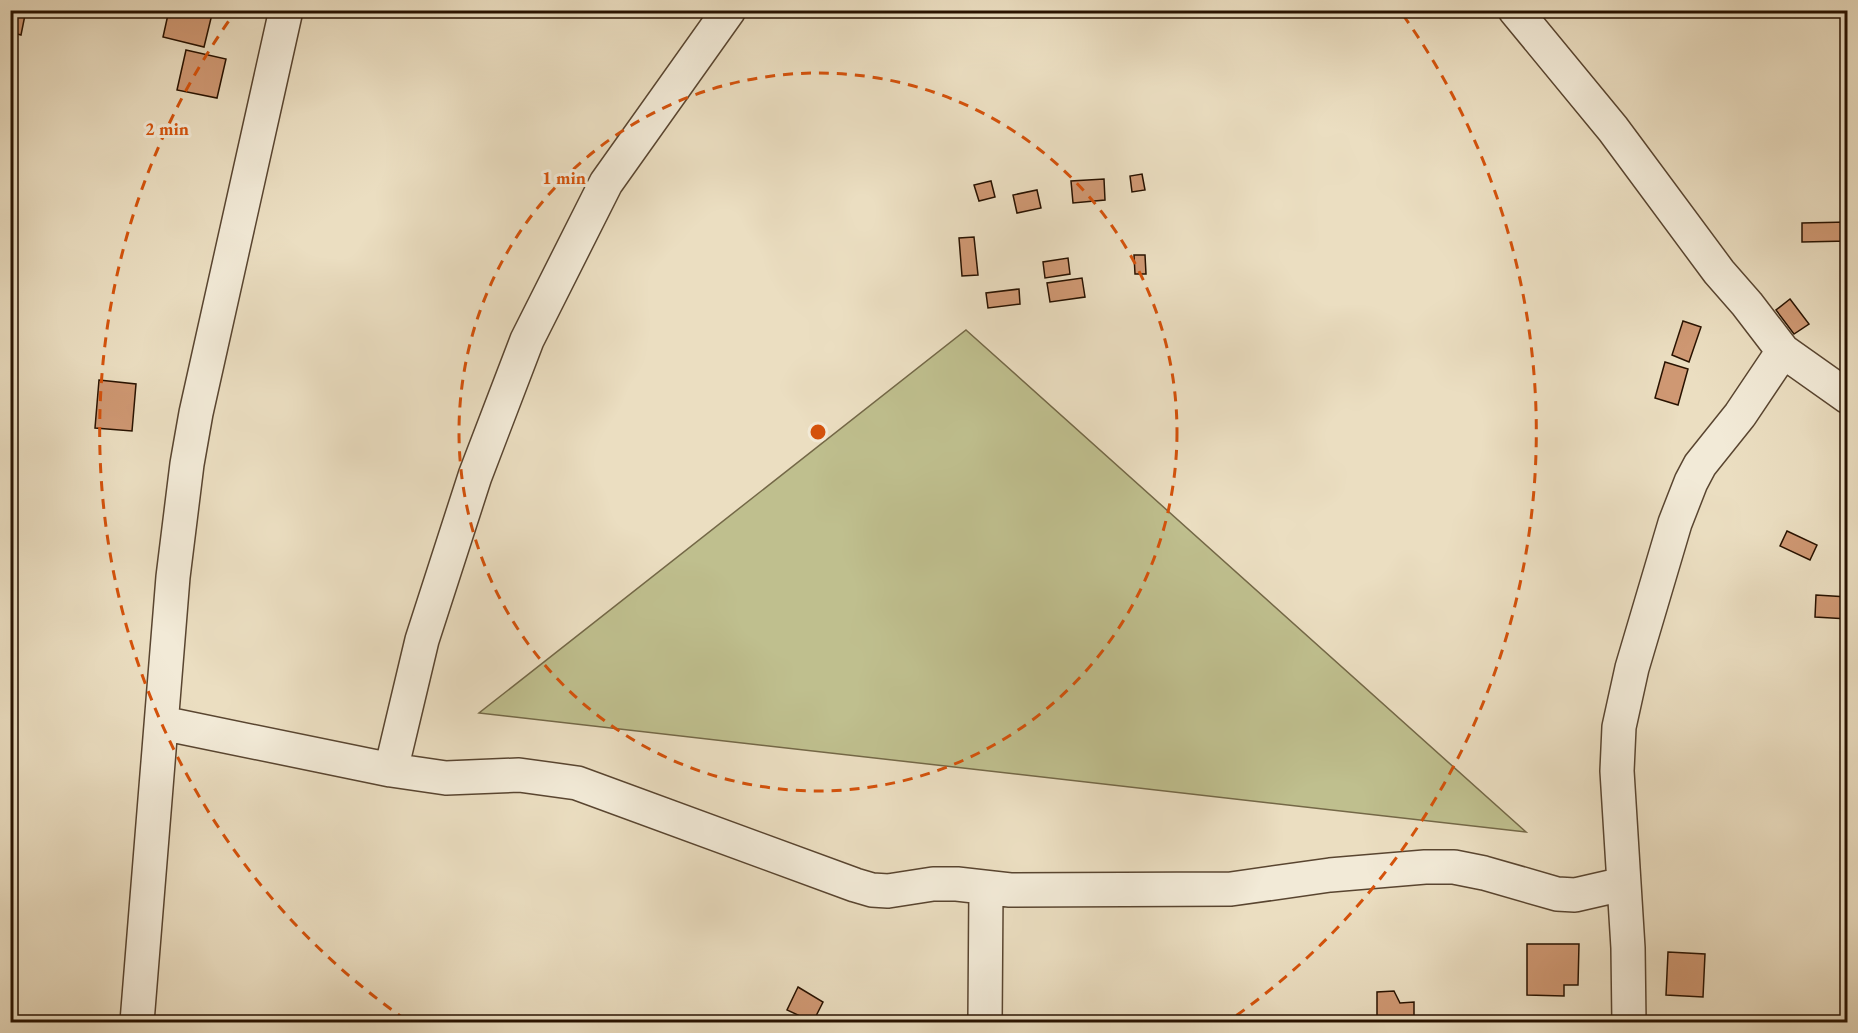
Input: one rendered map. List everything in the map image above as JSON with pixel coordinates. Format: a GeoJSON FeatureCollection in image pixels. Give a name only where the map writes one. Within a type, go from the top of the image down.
{"type":"FeatureCollection","features":[{"type":"Feature","properties":{"kind":"street"},"geometry":{"type":"LineString","coordinates":[[137,1023],[173,577],[192,434],[286,10]]}},
{"type":"Feature","properties":{"kind":"street"},"geometry":{"type":"LineString","coordinates":[[391,770],[422,640],[475,476],[527,340],[606,183],[729,10]]}},
{"type":"Feature","properties":{"kind":"street"},"geometry":{"type":"LineString","coordinates":[[1515,10],[1613,129],[1719,272],[1748,304],[1783,351],[1848,397]]}},
{"type":"Feature","properties":{"kind":"street"},"geometry":{"type":"LineString","coordinates":[[1629,1023],[1628,948],[1617,771],[1619,727],[1632,668],[1675,523],[1695,473],[1745,408],[1783,351]]}},
{"type":"Feature","properties":{"kind":"street"},"geometry":{"type":"LineString","coordinates":[[162,723],[391,770],[446,778],[519,775],[578,783],[873,890],[888,891],[941,884],[1010,890],[1230,889],[1330,875],[1425,867],[1454,867],[1484,873],[1557,894],[1575,895],[1623,884]]}},
{"type":"Feature","properties":{"kind":"street"},"geometry":{"type":"LineString","coordinates":[[985,1023],[986,888]]}},
{"type":"Feature","properties":{"kind":"green space"},"geometry":{"type":"Polygon","coordinates":[[[966,330],[1526,832],[479,713],[966,330]]]}},
{"type":"Feature","properties":{"kind":"building"},"geometry":{"type":"Polygon","coordinates":[[[10,10],[26,10],[21,35],[10,32],[10,10]]]}},
{"type":"Feature","properties":{"kind":"building"},"geometry":{"type":"Polygon","coordinates":[[[169,10],[213,10],[204,47],[163,37],[169,10]]]}},
{"type":"Feature","properties":{"kind":"building"},"geometry":{"type":"Polygon","coordinates":[[[186,50],[226,59],[217,98],[177,90],[186,50]]]}},
{"type":"Feature","properties":{"kind":"building"},"geometry":{"type":"Polygon","coordinates":[[[1142,174],[1145,190],[1132,192],[1130,176],[1142,174]]]}},
{"type":"Feature","properties":{"kind":"building"},"geometry":{"type":"Polygon","coordinates":[[[1104,179],[1105,200],[1073,203],[1071,181],[1104,179]]]}},
{"type":"Feature","properties":{"kind":"building"},"geometry":{"type":"Polygon","coordinates":[[[991,181],[995,197],[979,201],[974,185],[991,181]]]}},
{"type":"Feature","properties":{"kind":"building"},"geometry":{"type":"Polygon","coordinates":[[[1037,190],[1041,208],[1017,213],[1013,195],[1037,190]]]}},
{"type":"Feature","properties":{"kind":"building"},"geometry":{"type":"Polygon","coordinates":[[[1848,222],[1848,241],[1802,242],[1802,223],[1848,222]]]}},
{"type":"Feature","properties":{"kind":"building"},"geometry":{"type":"Polygon","coordinates":[[[974,237],[978,275],[962,276],[959,238],[974,237]]]}},
{"type":"Feature","properties":{"kind":"building"},"geometry":{"type":"Polygon","coordinates":[[[1134,255],[1145,255],[1146,274],[1135,274],[1134,255]]]}},
{"type":"Feature","properties":{"kind":"building"},"geometry":{"type":"Polygon","coordinates":[[[1068,258],[1070,274],[1045,278],[1043,262],[1068,258]]]}},
{"type":"Feature","properties":{"kind":"building"},"geometry":{"type":"Polygon","coordinates":[[[1082,278],[1085,297],[1050,302],[1047,283],[1082,278]]]}},
{"type":"Feature","properties":{"kind":"building"},"geometry":{"type":"Polygon","coordinates":[[[1019,289],[1020,304],[988,308],[986,293],[1019,289]]]}},
{"type":"Feature","properties":{"kind":"building"},"geometry":{"type":"Polygon","coordinates":[[[1790,299],[1809,324],[1794,334],[1776,310],[1790,299]]]}},
{"type":"Feature","properties":{"kind":"building"},"geometry":{"type":"Polygon","coordinates":[[[1683,321],[1701,327],[1689,362],[1672,355],[1683,321]]]}},
{"type":"Feature","properties":{"kind":"building"},"geometry":{"type":"Polygon","coordinates":[[[1665,362],[1688,369],[1678,405],[1655,398],[1665,362]]]}},
{"type":"Feature","properties":{"kind":"building"},"geometry":{"type":"Polygon","coordinates":[[[99,380],[136,384],[132,431],[95,428],[99,380]]]}},
{"type":"Feature","properties":{"kind":"building"},"geometry":{"type":"Polygon","coordinates":[[[1787,531],[1817,545],[1810,560],[1780,546],[1787,531]]]}},
{"type":"Feature","properties":{"kind":"building"},"geometry":{"type":"Polygon","coordinates":[[[1816,595],[1848,597],[1848,619],[1815,617],[1816,595]]]}},
{"type":"Feature","properties":{"kind":"building"},"geometry":{"type":"Polygon","coordinates":[[[1527,944],[1579,944],[1578,985],[1564,985],[1564,996],[1527,995],[1527,944]]]}},
{"type":"Feature","properties":{"kind":"building"},"geometry":{"type":"Polygon","coordinates":[[[1668,952],[1705,954],[1703,997],[1666,995],[1668,952]]]}},
{"type":"Feature","properties":{"kind":"building"},"geometry":{"type":"Polygon","coordinates":[[[798,987],[823,1002],[813,1022],[787,1010],[798,987]]]}},
{"type":"Feature","properties":{"kind":"building"},"geometry":{"type":"Polygon","coordinates":[[[1394,991],[1400,1003],[1414,1002],[1414,1020],[1377,1021],[1377,992],[1394,991]]]}}]}
